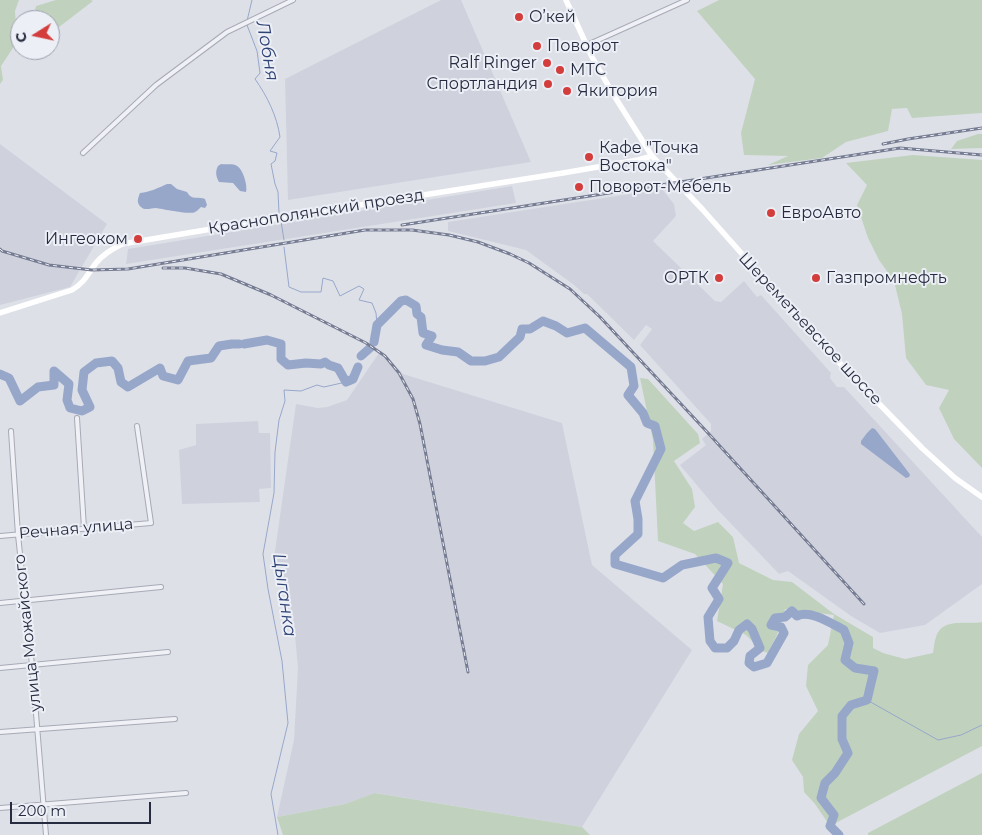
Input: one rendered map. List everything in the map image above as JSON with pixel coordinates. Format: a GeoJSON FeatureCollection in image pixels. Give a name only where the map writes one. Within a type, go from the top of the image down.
{"type":"FeatureCollection","features":[{"type":"Feature","properties":{"kind":"main road","name":"Шереметьевское шоссе"},"geometry":{"type":"LineString","coordinates":[[566,0],[586,45],[613,94],[652,156],[703,210],[830,353],[915,442],[955,478],[980,495]]}},
{"type":"Feature","properties":{"kind":"main road","name":"Краснополянский проезд"},"geometry":{"type":"LineString","coordinates":[[0,313],[72,290],[80,285],[102,256],[122,244],[563,173],[652,156]]}},
{"type":"Feature","properties":{"kind":"street"},"geometry":{"type":"LineString","coordinates":[[83,153],[156,85],[227,32],[293,0]]}},
{"type":"Feature","properties":{"kind":"street"},"geometry":{"type":"LineString","coordinates":[[586,45],[687,0]]}},
{"type":"Feature","properties":{"kind":"street"},"geometry":{"type":"LineString","coordinates":[[76,418],[84,528]]}},
{"type":"Feature","properties":{"kind":"street","name":"Речная улица"},"geometry":{"type":"LineString","coordinates":[[0,536],[151,523],[137,426]]}},
{"type":"Feature","properties":{"kind":"street","name":"улица Можайского"},"geometry":{"type":"LineString","coordinates":[[11,431],[18,534],[26,600],[46,835]]}},
{"type":"Feature","properties":{"kind":"street"},"geometry":{"type":"LineString","coordinates":[[0,603],[161,587]]}},
{"type":"Feature","properties":{"kind":"street"},"geometry":{"type":"LineString","coordinates":[[0,668],[168,652]]}},
{"type":"Feature","properties":{"kind":"street"},"geometry":{"type":"LineString","coordinates":[[0,732],[175,719]]}},
{"type":"Feature","properties":{"kind":"street"},"geometry":{"type":"LineString","coordinates":[[0,808],[186,793]]}},
{"type":"Feature","properties":{"kind":"shaded area"},"geometry":{"type":"Polygon","coordinates":[[[441,0],[461,0],[531,162],[288,200],[285,79],[441,0]]]}},
{"type":"Feature","properties":{"kind":"shaded area"},"geometry":{"type":"Polygon","coordinates":[[[0,144],[107,224],[70,287],[0,305],[0,144]]]}},
{"type":"Feature","properties":{"kind":"shaded area"},"geometry":{"type":"Polygon","coordinates":[[[512,186],[516,203],[126,264],[128,249],[512,186]]]}},
{"type":"Feature","properties":{"kind":"shaded area"},"geometry":{"type":"Polygon","coordinates":[[[662,189],[674,204],[676,216],[653,241],[715,301],[721,302],[744,281],[757,297],[761,295],[831,373],[830,378],[837,387],[844,387],[982,537],[982,584],[925,625],[880,633],[851,616],[788,571],[779,574],[716,508],[680,465],[706,445],[702,439],[711,431],[711,424],[640,345],[652,329],[646,325],[634,340],[587,294],[584,294],[526,250],[448,231],[448,222],[662,189]]]}},
{"type":"Feature","properties":{"kind":"shaded area"},"geometry":{"type":"Polygon","coordinates":[[[381,350],[403,374],[562,423],[592,565],[692,650],[582,827],[376,793],[345,804],[277,817],[294,740],[298,668],[293,615],[274,558],[296,404],[318,408],[347,400],[381,350]]]}},
{"type":"Feature","properties":{"kind":"shaded area"},"geometry":{"type":"Polygon","coordinates":[[[258,421],[259,433],[270,433],[271,488],[259,489],[260,502],[182,504],[179,450],[196,445],[196,424],[258,421]]]}},
{"type":"Feature","properties":{"kind":"green space"},"geometry":{"type":"Polygon","coordinates":[[[0,0],[19,0],[15,10],[10,10],[10,52],[1,66],[3,80],[0,84],[0,0]]]}},
{"type":"Feature","properties":{"kind":"green space"},"geometry":{"type":"Polygon","coordinates":[[[56,0],[93,1],[60,26],[60,10],[35,10],[36,6],[56,0]]]}},
{"type":"Feature","properties":{"kind":"green space"},"geometry":{"type":"Polygon","coordinates":[[[719,0],[982,0],[982,113],[912,118],[907,108],[892,109],[888,131],[846,142],[822,158],[768,165],[788,156],[744,155],[741,133],[755,79],[697,11],[719,0]]]}},
{"type":"Feature","properties":{"kind":"green space"},"geometry":{"type":"Polygon","coordinates":[[[982,134],[982,148],[951,149],[957,141],[982,134]]]}},
{"type":"Feature","properties":{"kind":"green space"},"geometry":{"type":"Polygon","coordinates":[[[913,155],[982,160],[982,468],[954,439],[939,408],[949,390],[926,385],[906,358],[902,314],[894,281],[879,260],[868,238],[857,205],[867,185],[846,163],[913,155]]]}},
{"type":"Feature","properties":{"kind":"green space"},"geometry":{"type":"Polygon","coordinates":[[[640,378],[648,379],[698,434],[700,443],[674,461],[692,489],[695,507],[683,523],[694,531],[718,522],[733,537],[739,563],[773,580],[792,582],[834,614],[873,637],[873,648],[883,653],[905,659],[933,653],[936,637],[944,627],[956,623],[982,622],[982,746],[830,826],[804,792],[803,777],[792,760],[799,734],[818,711],[806,686],[808,665],[828,645],[834,615],[785,609],[777,635],[768,653],[762,651],[746,635],[717,621],[723,584],[695,554],[658,541],[653,440],[640,378]]]}},
{"type":"Feature","properties":{"kind":"green space"},"geometry":{"type":"Polygon","coordinates":[[[982,773],[982,835],[868,835],[868,833],[982,773]]]}},
{"type":"Feature","properties":{"kind":"green space"},"geometry":{"type":"Polygon","coordinates":[[[375,793],[582,827],[590,835],[283,835],[277,817],[345,804],[375,793]]]}},
{"type":"Feature","properties":{"kind":"water"},"geometry":{"type":"Polygon","coordinates":[[[221,164],[234,165],[241,170],[246,192],[240,191],[233,183],[219,182],[216,172],[221,164]]]}},
{"type":"Feature","properties":{"kind":"water"},"geometry":{"type":"Polygon","coordinates":[[[167,184],[187,192],[193,197],[205,199],[207,205],[205,208],[201,207],[196,212],[188,213],[156,208],[144,209],[138,204],[140,193],[151,191],[167,184]]]}},
{"type":"Feature","properties":{"kind":"water"},"geometry":{"type":"Polygon","coordinates":[[[872,428],[875,429],[909,473],[909,477],[906,478],[861,444],[861,441],[872,428]]]}},
{"type":"Feature","properties":{"kind":"waterway","name":"Лобня"},"geometry":{"type":"LineString","coordinates":[[247,21],[252,0]]}},
{"type":"Feature","properties":{"kind":"waterway","name":"Лобня"},"geometry":{"type":"LineString","coordinates":[[247,25],[257,51],[260,73],[255,79],[271,106],[277,121],[280,137],[270,151],[277,153],[275,161],[271,164],[278,192],[279,213]]}},
{"type":"Feature","properties":{"kind":"waterway","name":"Лобня"},"geometry":{"type":"LineString","coordinates":[[281,221],[284,240]]}},
{"type":"Feature","properties":{"kind":"waterway","name":"Лобня"},"geometry":{"type":"LineString","coordinates":[[284,247],[289,287],[301,292],[321,292],[323,278],[333,281],[340,296],[359,286],[364,289],[359,300],[372,303],[376,313],[377,325]]}},
{"type":"Feature","properties":{"kind":"waterway"},"geometry":{"type":"LineString","coordinates":[[374,342],[377,325],[401,301],[406,300],[416,306],[417,314],[421,317],[423,333],[432,336],[426,345],[458,352],[471,361],[485,361],[499,357],[520,337],[522,329],[530,329],[543,321],[567,333],[585,328],[631,367],[634,386],[628,395],[643,413],[647,423],[655,426],[661,449],[635,501],[638,534],[615,555],[615,564],[663,578],[682,565],[716,558],[728,563],[712,588],[719,599],[708,617],[710,641],[715,648],[727,648],[734,641],[739,630],[747,624],[752,629],[760,648],[750,656],[749,663],[754,667],[767,663],[784,633],[781,627],[771,625],[775,618],[785,617],[792,611],[797,616],[808,614],[821,618],[844,630],[849,643],[845,660],[855,668],[874,671],[867,700],[851,705],[842,716],[842,739],[848,753],[835,773],[825,783],[821,798],[834,815],[830,826],[839,835]]}},
{"type":"Feature","properties":{"kind":"waterway"},"geometry":{"type":"LineString","coordinates":[[244,344],[267,340],[281,344],[281,359],[288,365],[321,364],[325,362],[338,368],[346,382],[353,379],[358,367]]}},
{"type":"Feature","properties":{"kind":"waterway"},"geometry":{"type":"LineString","coordinates":[[0,374],[9,378],[20,401],[38,387],[54,385],[54,371],[69,384],[67,400],[70,408],[82,411],[90,407],[82,390],[84,372],[96,363],[112,361],[118,368],[121,382],[128,387],[160,368],[163,376],[178,380],[188,361],[211,358],[219,346],[239,344]]}},
{"type":"Feature","properties":{"kind":"waterway"},"geometry":{"type":"LineString","coordinates":[[361,356],[370,348]]}},
{"type":"Feature","properties":{"kind":"waterway","name":"Цыганка"},"geometry":{"type":"LineString","coordinates":[[278,835],[271,794],[288,723],[282,661],[263,554],[274,493],[275,452],[279,420],[285,401],[284,390],[301,391],[317,385],[324,387],[346,382]]}},
{"type":"Feature","properties":{"kind":"waterway"},"geometry":{"type":"LineString","coordinates":[[867,700],[938,740],[961,735],[982,725]]}},
{"type":"Feature","properties":{"kind":"railway"},"geometry":{"type":"LineString","coordinates":[[883,144],[982,128]]}},
{"type":"Feature","properties":{"kind":"railway"},"geometry":{"type":"LineString","coordinates":[[402,225],[900,148],[982,155]]}},
{"type":"Feature","properties":{"kind":"railway"},"geometry":{"type":"LineString","coordinates":[[0,249],[49,265],[92,270],[128,269],[365,230],[412,230],[449,235],[478,242],[510,254],[529,263],[570,289],[600,317],[864,604]]}},
{"type":"Feature","properties":{"kind":"railway"},"geometry":{"type":"LineString","coordinates":[[163,268],[185,268],[221,274],[271,295],[366,343],[385,356],[399,373],[413,399],[420,424],[468,672]]}},
{"type":"Feature","properties":{"kind":"place","name":"О’кей"},"geometry":{"type":"Point","coordinates":[519,17]}},
{"type":"Feature","properties":{"kind":"place","name":"Поворот"},"geometry":{"type":"Point","coordinates":[537,46]}},
{"type":"Feature","properties":{"kind":"place","name":"Ralf Ringer"},"geometry":{"type":"Point","coordinates":[547,63]}},
{"type":"Feature","properties":{"kind":"place","name":"МТС"},"geometry":{"type":"Point","coordinates":[560,70]}},
{"type":"Feature","properties":{"kind":"place","name":"Спортландия"},"geometry":{"type":"Point","coordinates":[548,84]}},
{"type":"Feature","properties":{"kind":"place","name":"Якитория"},"geometry":{"type":"Point","coordinates":[567,91]}},
{"type":"Feature","properties":{"kind":"place","name":"Кафе \"Точка Востока\""},"geometry":{"type":"Point","coordinates":[589,157]}},
{"type":"Feature","properties":{"kind":"place","name":"Поворот-Мебель"},"geometry":{"type":"Point","coordinates":[579,187]}},
{"type":"Feature","properties":{"kind":"place","name":"ЕвроАвто"},"geometry":{"type":"Point","coordinates":[771,213]}},
{"type":"Feature","properties":{"kind":"place","name":"Ингеоком"},"geometry":{"type":"Point","coordinates":[138,239]}},
{"type":"Feature","properties":{"kind":"place","name":"ОРТК"},"geometry":{"type":"Point","coordinates":[719,278]}},
{"type":"Feature","properties":{"kind":"place","name":"Газпромнефть"},"geometry":{"type":"Point","coordinates":[816,278]}}]}
